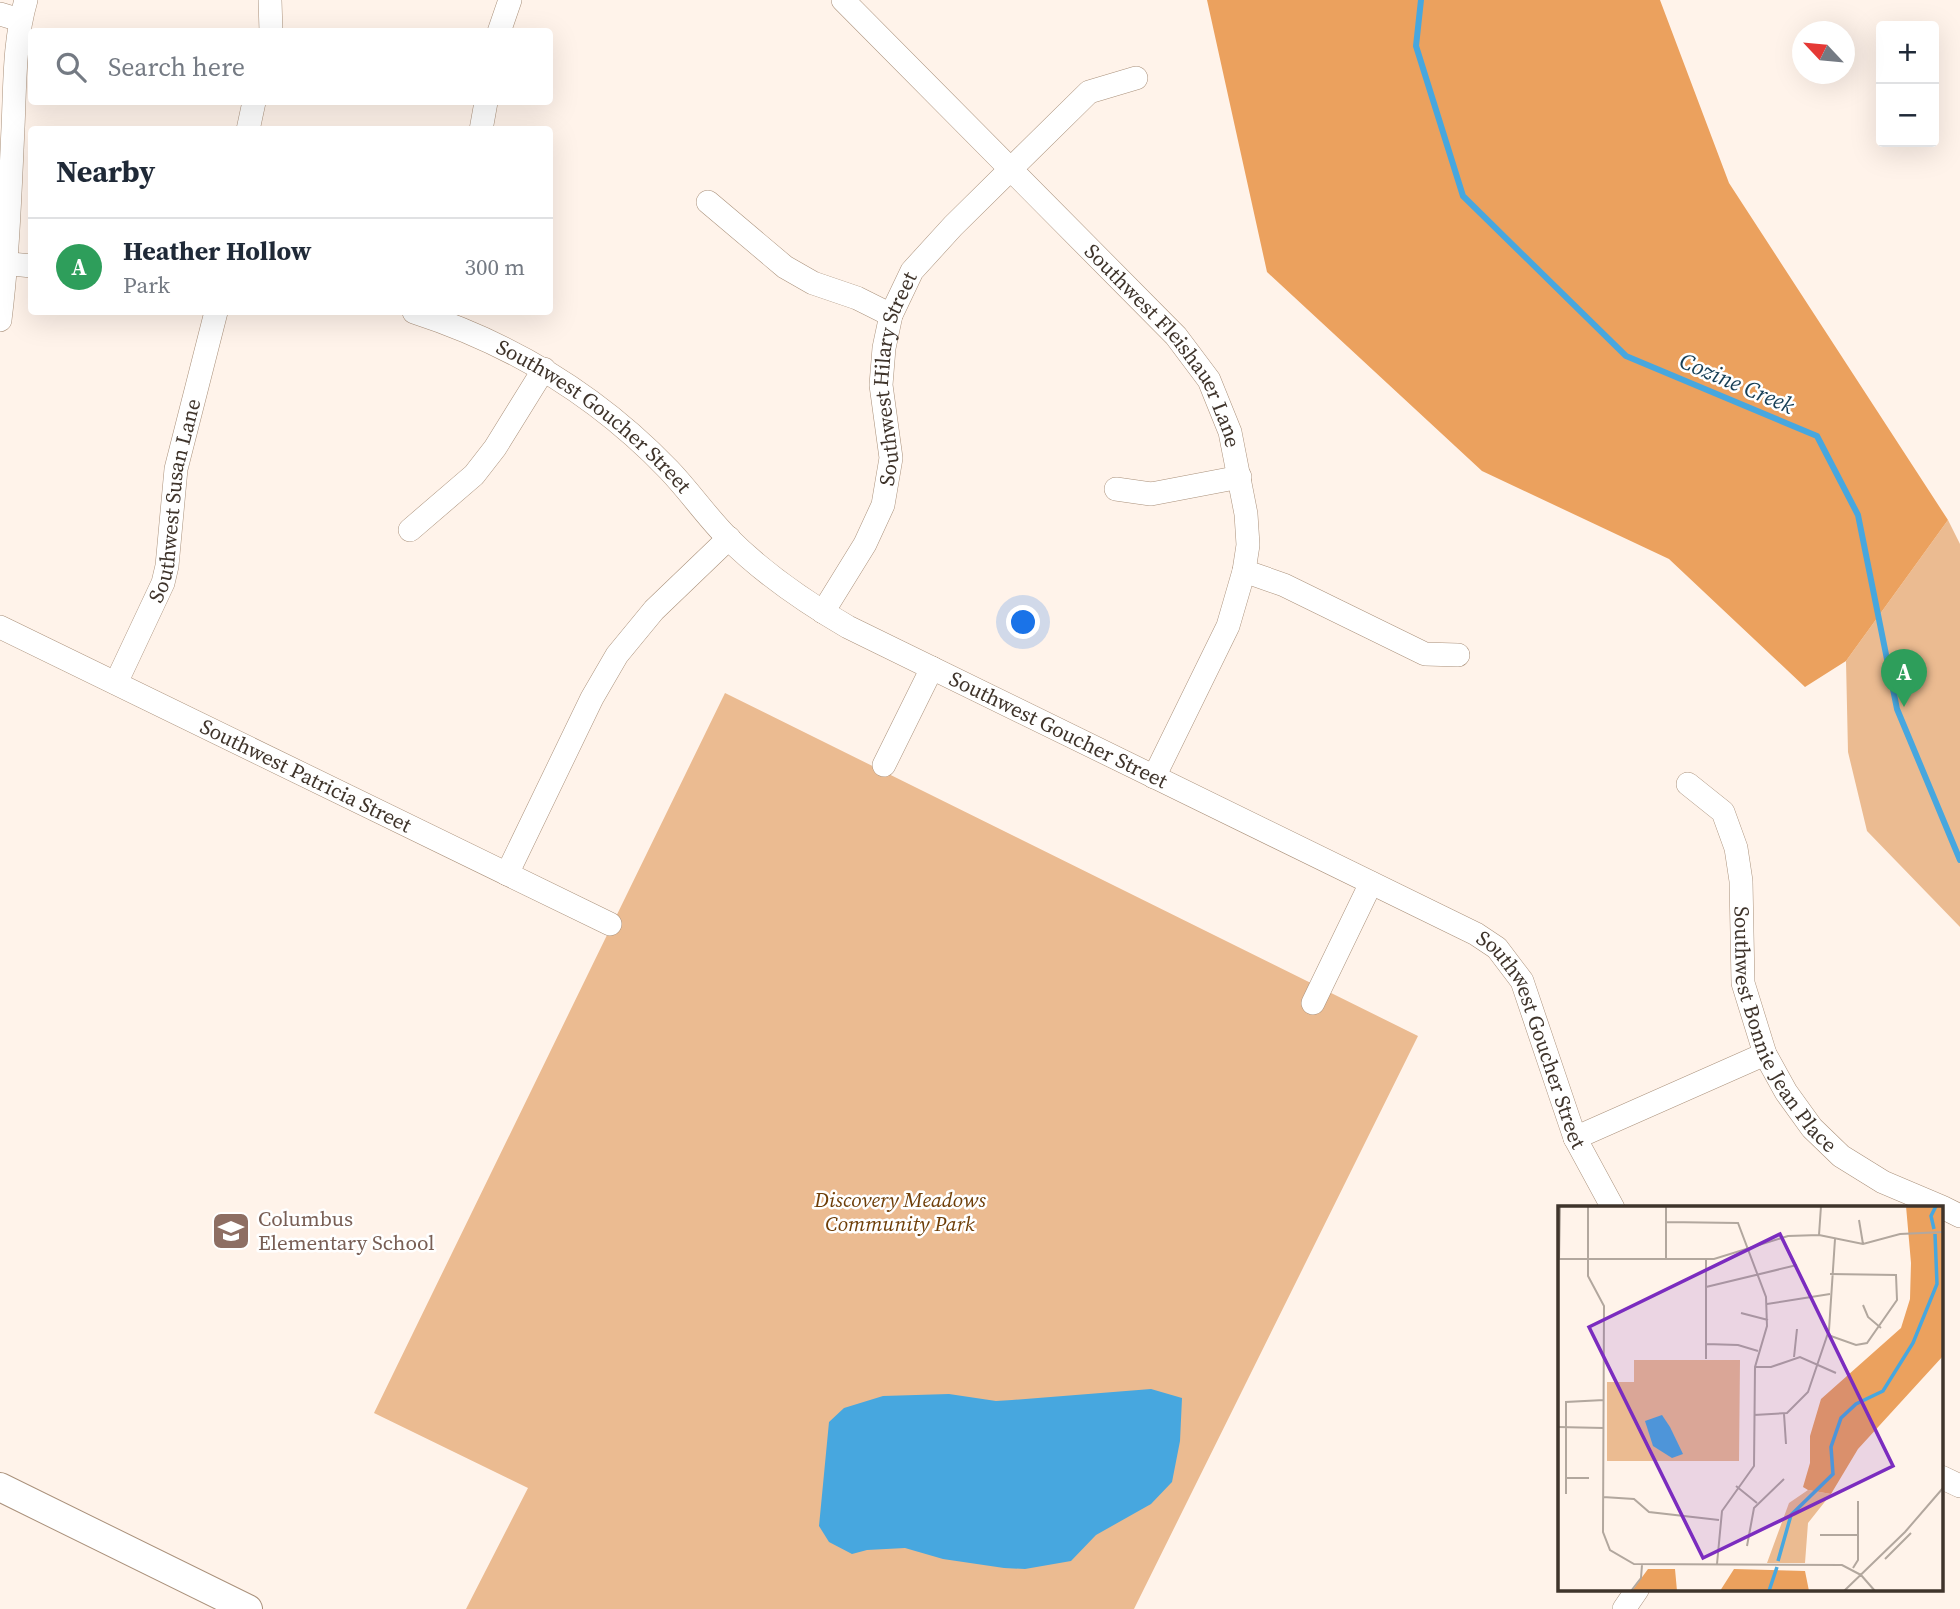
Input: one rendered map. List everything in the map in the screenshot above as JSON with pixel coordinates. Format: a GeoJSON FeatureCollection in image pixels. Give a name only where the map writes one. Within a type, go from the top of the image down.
{"type":"FeatureCollection","features":[{"type":"Feature","properties":{"kind":"main road"},"geometry":{"type":"LineString","coordinates":[[0,1487],[248,1609]]}},
{"type":"Feature","properties":{"kind":"street"},"geometry":{"type":"LineString","coordinates":[[270,0],[271,28]]}},
{"type":"Feature","properties":{"kind":"street"},"geometry":{"type":"LineString","coordinates":[[500,28],[510,0]]}},
{"type":"Feature","properties":{"kind":"street","name":"Southwest Fleishauer Lane"},"geometry":{"type":"LineString","coordinates":[[851,2],[1010,169],[1176,336],[1209,380],[1230,432],[1246,514],[1248,545],[1244,571],[1228,626],[1154,777]]}},
{"type":"Feature","properties":{"kind":"street"},"geometry":{"type":"LineString","coordinates":[[0,320],[15,86],[15,11]]}},
{"type":"Feature","properties":{"kind":"street","name":"Southwest Hilary Street"},"geometry":{"type":"LineString","coordinates":[[823,612],[866,544],[883,505],[891,458],[881,385],[884,348],[891,315],[912,271],[953,226],[1089,92],[1136,78]]}},
{"type":"Feature","properties":{"kind":"street"},"geometry":{"type":"LineString","coordinates":[[249,126],[253,105]]}},
{"type":"Feature","properties":{"kind":"street"},"geometry":{"type":"LineString","coordinates":[[482,126],[485,105]]}},
{"type":"Feature","properties":{"kind":"street"},"geometry":{"type":"LineString","coordinates":[[708,202],[785,267],[813,283],[891,315]]}},
{"type":"Feature","properties":{"kind":"street"},"geometry":{"type":"LineString","coordinates":[[3,264],[28,266]]}},
{"type":"Feature","properties":{"kind":"street","name":"Southwest Susan Lane"},"geometry":{"type":"LineString","coordinates":[[116,683],[163,583],[176,469],[215,315]]}},
{"type":"Feature","properties":{"kind":"street","name":"Southwest Goucher Street"},"geometry":{"type":"LineString","coordinates":[[431,315],[485,338],[544,369],[584,395],[669,470],[729,538],[779,582],[848,627],[1476,934],[1497,948],[1522,981],[1575,1138],[1612,1206]]}},
{"type":"Feature","properties":{"kind":"street"},"geometry":{"type":"LineString","coordinates":[[410,530],[474,475],[495,448],[544,369]]}},
{"type":"Feature","properties":{"kind":"street"},"geometry":{"type":"LineString","coordinates":[[1116,489],[1151,494],[1240,477]]}},
{"type":"Feature","properties":{"kind":"street"},"geometry":{"type":"LineString","coordinates":[[507,874],[592,698],[617,655],[654,610],[729,538]]}},
{"type":"Feature","properties":{"kind":"street"},"geometry":{"type":"LineString","coordinates":[[1244,571],[1284,585],[1425,654],[1458,655]]}},
{"type":"Feature","properties":{"kind":"street","name":"Southwest Patricia Street"},"geometry":{"type":"LineString","coordinates":[[0,627],[610,924]]}},
{"type":"Feature","properties":{"kind":"street"},"geometry":{"type":"LineString","coordinates":[[884,765],[932,668]]}},
{"type":"Feature","properties":{"kind":"street","name":"Southwest Bonnie Jean Place"},"geometry":{"type":"LineString","coordinates":[[1688,784],[1723,812],[1736,848],[1741,881],[1743,983],[1765,1054],[1786,1092],[1812,1128],[1841,1156],[1883,1182],[1940,1206]]}},
{"type":"Feature","properties":{"kind":"street"},"geometry":{"type":"LineString","coordinates":[[1313,1003],[1371,883]]}},
{"type":"Feature","properties":{"kind":"street"},"geometry":{"type":"LineString","coordinates":[[1575,1138],[1765,1054]]}},
{"type":"Feature","properties":{"kind":"street","name":"Southwest Bonnie Jean Place"},"geometry":{"type":"LineString","coordinates":[[1942,1207],[1960,1216]]}},
{"type":"Feature","properties":{"kind":"street"},"geometry":{"type":"LineString","coordinates":[[1942,1477],[1960,1486]]}},
{"type":"Feature","properties":{"kind":"street"},"geometry":{"type":"LineString","coordinates":[[1624,1609],[1636,1592]]}},
{"type":"Feature","properties":{"kind":"green space"},"geometry":{"type":"Polygon","coordinates":[[[1948,520],[1960,544],[1960,927],[1867,831],[1848,752],[1846,661],[1948,520]]]}},
{"type":"Feature","properties":{"kind":"green space","name":"Discovery Meadows Community Park"},"geometry":{"type":"Polygon","coordinates":[[[725,693],[1418,1036],[1134,1609],[466,1609],[528,1488],[374,1413],[725,693]]]}},
{"type":"Feature","properties":{"kind":"shaded area"},"geometry":{"type":"Polygon","coordinates":[[[1207,0],[1660,0],[1729,183],[1948,520],[1846,661],[1805,687],[1669,559],[1482,471],[1267,272],[1207,0]]]}},
{"type":"Feature","properties":{"kind":"water"},"geometry":{"type":"Polygon","coordinates":[[[1151,1389],[1182,1398],[1180,1441],[1172,1482],[1151,1504],[1096,1535],[1071,1561],[1025,1569],[943,1559],[905,1548],[867,1550],[852,1554],[829,1542],[819,1526],[829,1422],[844,1408],[883,1396],[949,1394],[996,1401],[1151,1389]]]}},
{"type":"Feature","properties":{"kind":"waterway","name":"Cozine Creek"},"geometry":{"type":"LineString","coordinates":[[1421,0],[1416,46],[1463,196],[1626,356],[1817,436],[1858,515],[1897,709],[1960,860]]}},
{"type":"Feature","properties":{"kind":"place","name":"Heather Hollow"},"geometry":{"type":"Point","coordinates":[1904,707]}},
{"type":"Feature","properties":{"kind":"place","name":"Columbus Elementary School"},"geometry":{"type":"Point","coordinates":[231,1231]}}]}
